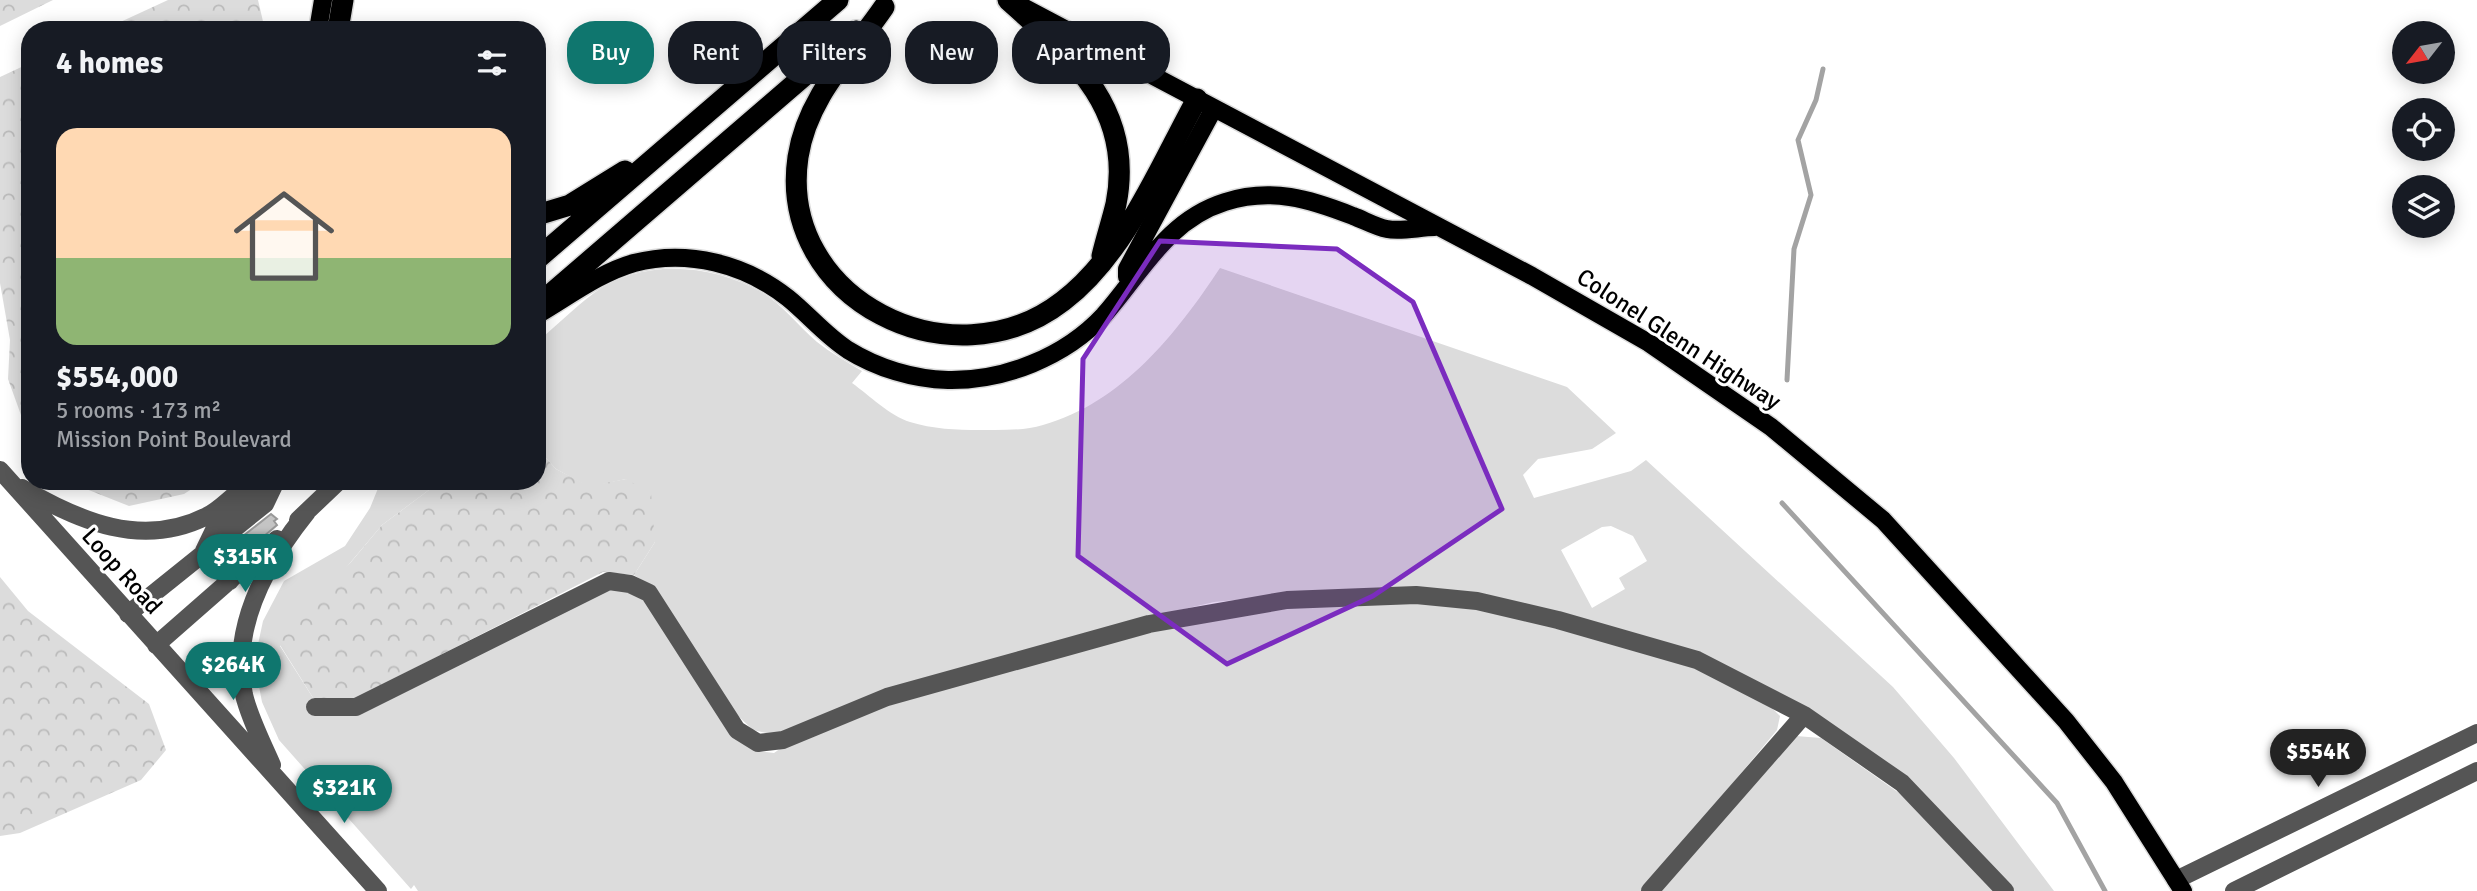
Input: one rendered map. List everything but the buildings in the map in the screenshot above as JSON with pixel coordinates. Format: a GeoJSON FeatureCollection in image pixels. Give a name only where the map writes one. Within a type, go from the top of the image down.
{"type":"FeatureCollection","features":[{"type":"Feature","properties":{"kind":"highway"},"geometry":{"type":"LineString","coordinates":[[340,21],[343,0]]}},
{"type":"Feature","properties":{"kind":"highway"},"geometry":{"type":"LineString","coordinates":[[546,252],[838,0]]}},
{"type":"Feature","properties":{"kind":"highway"},"geometry":{"type":"LineString","coordinates":[[1009,0],[1081,67],[1095,87],[1112,126],[1119,164],[1118,184],[1101,261]]}},
{"type":"Feature","properties":{"kind":"highway"},"geometry":{"type":"LineString","coordinates":[[888,4],[825,85],[803,132],[797,159],[799,206],[814,245],[831,272],[856,298],[891,321],[911,329],[954,337],[992,334],[1044,314],[1064,301],[1118,244],[1205,103]]}},
{"type":"Feature","properties":{"kind":"highway"},"geometry":{"type":"LineString","coordinates":[[546,298],[888,4]]}},
{"type":"Feature","properties":{"kind":"highway"},"geometry":{"type":"LineString","coordinates":[[546,212],[579,201],[610,179],[667,149]]}},
{"type":"Feature","properties":{"kind":"main road"},"geometry":{"type":"LineString","coordinates":[[319,21],[323,0]]}},
{"type":"Feature","properties":{"kind":"main road","name":"Colonel Glenn Highway"},"geometry":{"type":"LineString","coordinates":[[1009,0],[1532,275],[1649,343],[1771,428],[1883,520],[2074,730],[2114,782],[2179,886]]}},
{"type":"Feature","properties":{"kind":"main road"},"geometry":{"type":"LineString","coordinates":[[1126,284],[1127,269],[1205,103]]}},
{"type":"Feature","properties":{"kind":"main road"},"geometry":{"type":"LineString","coordinates":[[546,309],[599,277],[634,263],[681,257],[703,260],[729,266],[773,287],[830,337],[861,357],[909,375],[960,380],[1005,373],[1050,355],[1092,327],[1168,236],[1186,221],[1224,202],[1261,195],[1300,197],[1388,230],[1436,226]]}},
{"type":"Feature","properties":{"kind":"street"},"geometry":{"type":"LineString","coordinates":[[4,474],[21,484]]}},
{"type":"Feature","properties":{"kind":"street","name":"Loop Road"},"geometry":{"type":"LineString","coordinates":[[4,474],[378,891]]}},
{"type":"Feature","properties":{"kind":"street"},"geometry":{"type":"LineString","coordinates":[[30,490],[76,518],[99,525],[135,531],[216,526]]}},
{"type":"Feature","properties":{"kind":"street"},"geometry":{"type":"LineString","coordinates":[[179,528],[209,515],[242,490]]}},
{"type":"Feature","properties":{"kind":"street"},"geometry":{"type":"LineString","coordinates":[[204,551],[216,526],[262,490]]}},
{"type":"Feature","properties":{"kind":"street"},"geometry":{"type":"LineString","coordinates":[[128,614],[265,503],[270,490]]}},
{"type":"Feature","properties":{"kind":"street"},"geometry":{"type":"LineString","coordinates":[[156,645],[230,582],[330,490]]}},
{"type":"Feature","properties":{"kind":"street"},"geometry":{"type":"LineString","coordinates":[[281,784],[251,717],[244,694],[242,653],[252,604],[265,572],[307,512]]}},
{"type":"Feature","properties":{"kind":"street"},"geometry":{"type":"LineString","coordinates":[[204,551],[230,582]]}},
{"type":"Feature","properties":{"kind":"street"},"geometry":{"type":"LineString","coordinates":[[315,708],[356,707],[609,581],[630,584],[649,593],[737,730],[758,743],[783,740],[887,697],[1149,624],[1287,600],[1416,595],[1477,601],[1558,620],[1697,660],[1804,715],[1902,783],[2005,891]]}},
{"type":"Feature","properties":{"kind":"street"},"geometry":{"type":"LineString","coordinates":[[1650,891],[1804,715]]}},
{"type":"Feature","properties":{"kind":"street"},"geometry":{"type":"LineString","coordinates":[[2179,886],[2477,733]]}},
{"type":"Feature","properties":{"kind":"street"},"geometry":{"type":"LineString","coordinates":[[2234,891],[2477,771]]}},
{"type":"Feature","properties":{"kind":"highlighted area"},"geometry":{"type":"Polygon","coordinates":[[[1160,241],[1337,249],[1413,302],[1502,509],[1373,596],[1227,664],[1078,556],[1083,359],[1160,241]]]}},
{"type":"Feature","properties":{"kind":"green space"},"geometry":{"type":"Polygon","coordinates":[[[0,0],[53,0],[0,26],[0,0]]]}},
{"type":"Feature","properties":{"kind":"green space"},"geometry":{"type":"Polygon","coordinates":[[[168,0],[258,0],[263,21],[122,21],[168,0]]]}},
{"type":"Feature","properties":{"kind":"green space"},"geometry":{"type":"Polygon","coordinates":[[[21,67],[21,415],[8,379],[10,340],[0,283],[0,77],[21,67]]]}},
{"type":"Feature","properties":{"kind":"green space"},"geometry":{"type":"Polygon","coordinates":[[[1220,268],[1567,387],[1616,433],[1592,449],[1538,459],[1523,475],[1534,498],[1631,471],[1646,460],[1893,687],[1954,758],[2054,891],[2013,891],[1816,714],[1579,619],[1309,593],[1214,602],[1141,619],[779,736],[753,730],[734,712],[651,586],[634,575],[655,542],[626,479],[589,487],[556,469],[546,458],[546,334],[594,293],[633,274],[677,269],[699,271],[721,275],[761,292],[817,342],[862,371],[852,383],[902,419],[936,428],[1011,430],[1035,427],[1072,415],[1122,383],[1145,363],[1185,317],[1220,268]],[[1611,526],[1602,527],[1561,550],[1592,608],[1625,589],[1619,578],[1647,561],[1633,536],[1611,526]]]}},
{"type":"Feature","properties":{"kind":"green space"},"geometry":{"type":"Polygon","coordinates":[[[546,458],[556,469],[589,486],[626,479],[651,493],[655,542],[634,575],[603,572],[352,700],[315,701],[280,645],[284,629],[351,562],[382,525],[429,490],[546,490],[546,458]]]}},
{"type":"Feature","properties":{"kind":"green space"},"geometry":{"type":"Polygon","coordinates":[[[89,490],[190,490],[184,494],[129,506],[89,490]]]}},
{"type":"Feature","properties":{"kind":"green space"},"geometry":{"type":"Polygon","coordinates":[[[377,490],[429,490],[382,525],[280,646],[315,701],[316,714],[609,586],[630,588],[648,604],[757,751],[774,753],[794,739],[876,704],[1153,628],[1305,604],[1418,601],[1475,607],[1557,624],[1693,667],[1771,707],[1780,716],[1777,730],[1643,891],[418,891],[414,885],[411,889],[279,740],[262,702],[257,676],[257,649],[263,621],[284,581],[345,546],[370,508],[377,490]]]}},
{"type":"Feature","properties":{"kind":"green space"},"geometry":{"type":"Polygon","coordinates":[[[0,577],[28,611],[149,704],[166,750],[141,780],[20,833],[0,836],[0,577]]]}},
{"type":"Feature","properties":{"kind":"green space"},"geometry":{"type":"Polygon","coordinates":[[[1796,736],[1821,738],[1899,793],[1998,891],[1661,891],[1796,736]]]}},
{"type":"Feature","properties":{"kind":"waterway"},"geometry":{"type":"LineString","coordinates":[[1787,380],[1794,249],[1811,195],[1798,140],[1816,100],[1823,69]]}},
{"type":"Feature","properties":{"kind":"waterway"},"geometry":{"type":"LineString","coordinates":[[1782,503],[2057,803],[2105,891]]}}]}
